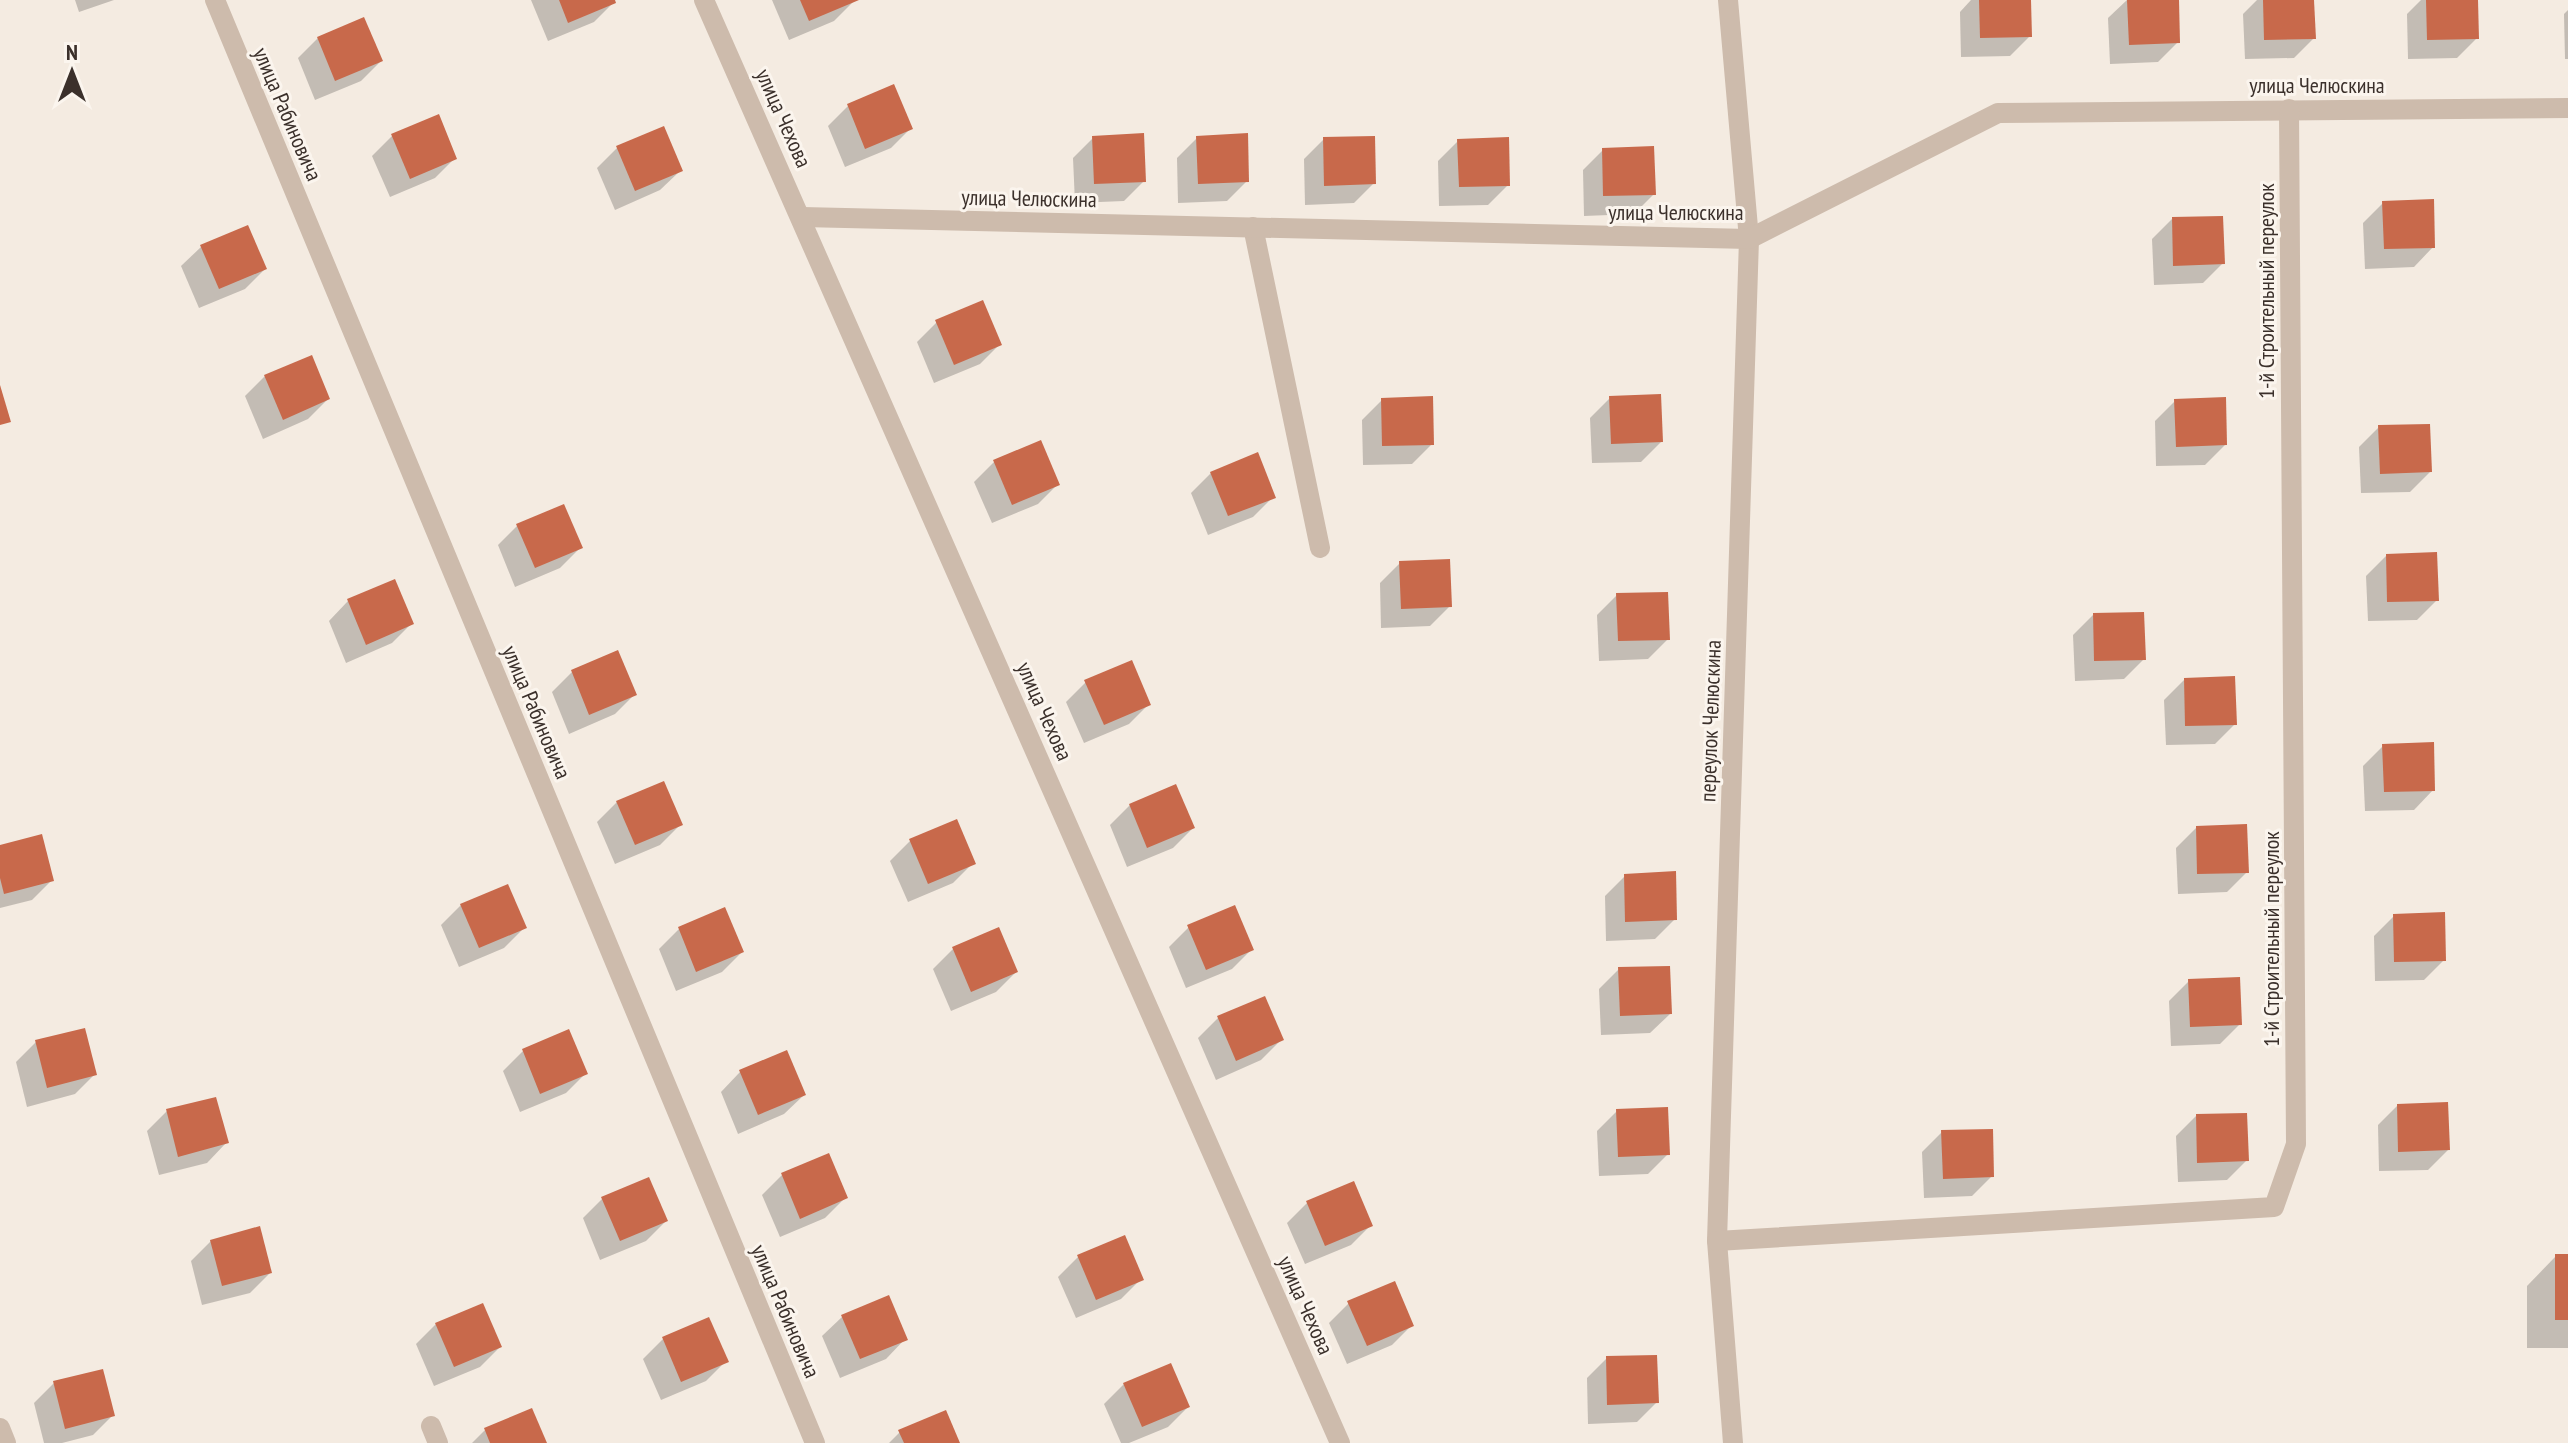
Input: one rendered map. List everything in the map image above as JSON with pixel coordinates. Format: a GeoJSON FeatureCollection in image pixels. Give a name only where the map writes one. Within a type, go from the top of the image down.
{"type":"FeatureCollection","features":[{"type":"Feature","properties":{"kind":"street","name":"улица Рабиновича"},"geometry":{"type":"LineString","coordinates":[[215,0],[815,1443]]}},
{"type":"Feature","properties":{"kind":"street","name":"улица Чехова"},"geometry":{"type":"LineString","coordinates":[[704,0],[1340,1443]]}},
{"type":"Feature","properties":{"kind":"street","name":"переулок Челюскина"},"geometry":{"type":"LineString","coordinates":[[1728,0],[1749,239],[1717,1241],[1733,1443]]}},
{"type":"Feature","properties":{"kind":"street","name":"улица Челюскина"},"geometry":{"type":"LineString","coordinates":[[802,217],[1749,239],[1998,113],[2568,108]]}},
{"type":"Feature","properties":{"kind":"street","name":"1-й Строительный переулок"},"geometry":{"type":"LineString","coordinates":[[1717,1241],[2274,1207],[2296,1144],[2289,109]]}},
{"type":"Feature","properties":{"kind":"street"},"geometry":{"type":"LineString","coordinates":[[1253,227],[1320,548]]}},
{"type":"Feature","properties":{"kind":"street"},"geometry":{"type":"LineString","coordinates":[[0,1428],[6,1443]]}},
{"type":"Feature","properties":{"kind":"building"},"geometry":{"type":"Polygon","coordinates":[[[559,0],[615,0],[616,3],[568,23],[559,0]]]}},
{"type":"Feature","properties":{"kind":"building"},"geometry":{"type":"Polygon","coordinates":[[[800,0],[859,0],[809,21],[800,0]]]}},
{"type":"Feature","properties":{"kind":"building"},"geometry":{"type":"Polygon","coordinates":[[[1979,0],[2031,0],[2032,37],[1980,38],[1979,0]]]}},
{"type":"Feature","properties":{"kind":"building"},"geometry":{"type":"Polygon","coordinates":[[[2127,0],[2179,0],[2180,43],[2129,45],[2127,0]]]}},
{"type":"Feature","properties":{"kind":"building"},"geometry":{"type":"Polygon","coordinates":[[[2263,0],[2314,0],[2316,39],[2264,40],[2263,0]]]}},
{"type":"Feature","properties":{"kind":"building"},"geometry":{"type":"Polygon","coordinates":[[[2426,0],[2478,0],[2479,39],[2427,40],[2426,0]]]}},
{"type":"Feature","properties":{"kind":"building"},"geometry":{"type":"Polygon","coordinates":[[[364,17],[383,61],[335,81],[317,37],[364,17]]]}},
{"type":"Feature","properties":{"kind":"building"},"geometry":{"type":"Polygon","coordinates":[[[894,84],[913,129],[865,149],[847,104],[894,84]]]}},
{"type":"Feature","properties":{"kind":"building"},"geometry":{"type":"Polygon","coordinates":[[[439,114],[457,159],[410,179],[391,134],[439,114]]]}},
{"type":"Feature","properties":{"kind":"building"},"geometry":{"type":"Polygon","coordinates":[[[664,126],[683,171],[635,191],[616,146],[664,126]]]}},
{"type":"Feature","properties":{"kind":"building"},"geometry":{"type":"Polygon","coordinates":[[[1144,133],[1146,182],[1094,184],[1092,136],[1144,133]]]}},
{"type":"Feature","properties":{"kind":"building"},"geometry":{"type":"Polygon","coordinates":[[[1248,133],[1249,182],[1198,184],[1196,136],[1248,133]]]}},
{"type":"Feature","properties":{"kind":"building"},"geometry":{"type":"Polygon","coordinates":[[[1375,136],[1376,184],[1324,186],[1323,137],[1375,136]]]}},
{"type":"Feature","properties":{"kind":"building"},"geometry":{"type":"Polygon","coordinates":[[[1509,137],[1510,186],[1459,187],[1457,139],[1509,137]]]}},
{"type":"Feature","properties":{"kind":"building"},"geometry":{"type":"Polygon","coordinates":[[[1654,146],[1656,195],[1603,196],[1602,148],[1654,146]]]}},
{"type":"Feature","properties":{"kind":"building"},"geometry":{"type":"Polygon","coordinates":[[[2434,199],[2435,248],[2384,249],[2382,201],[2434,199]]]}},
{"type":"Feature","properties":{"kind":"building"},"geometry":{"type":"Polygon","coordinates":[[[2223,216],[2225,264],[2173,266],[2172,217],[2223,216]]]}},
{"type":"Feature","properties":{"kind":"building"},"geometry":{"type":"Polygon","coordinates":[[[248,225],[267,269],[219,289],[200,245],[248,225]]]}},
{"type":"Feature","properties":{"kind":"building"},"geometry":{"type":"Polygon","coordinates":[[[983,300],[1002,345],[954,365],[935,320],[983,300]]]}},
{"type":"Feature","properties":{"kind":"building"},"geometry":{"type":"Polygon","coordinates":[[[312,355],[330,399],[283,420],[264,375],[312,355]]]}},
{"type":"Feature","properties":{"kind":"building"},"geometry":{"type":"Polygon","coordinates":[[[0,385],[11,422],[0,425],[0,385]]]}},
{"type":"Feature","properties":{"kind":"building"},"geometry":{"type":"Polygon","coordinates":[[[1661,394],[1663,442],[1611,444],[1609,396],[1661,394]]]}},
{"type":"Feature","properties":{"kind":"building"},"geometry":{"type":"Polygon","coordinates":[[[1433,396],[1434,445],[1382,446],[1381,398],[1433,396]]]}},
{"type":"Feature","properties":{"kind":"building"},"geometry":{"type":"Polygon","coordinates":[[[2226,397],[2227,445],[2176,447],[2174,399],[2226,397]]]}},
{"type":"Feature","properties":{"kind":"building"},"geometry":{"type":"Polygon","coordinates":[[[2430,424],[2432,472],[2380,474],[2378,425],[2430,424]]]}},
{"type":"Feature","properties":{"kind":"building"},"geometry":{"type":"Polygon","coordinates":[[[1041,440],[1060,485],[1012,505],[993,460],[1041,440]]]}},
{"type":"Feature","properties":{"kind":"building"},"geometry":{"type":"Polygon","coordinates":[[[1258,452],[1276,498],[1228,516],[1210,472],[1258,452]]]}},
{"type":"Feature","properties":{"kind":"building"},"geometry":{"type":"Polygon","coordinates":[[[564,504],[583,548],[535,568],[516,524],[564,504]]]}},
{"type":"Feature","properties":{"kind":"building"},"geometry":{"type":"Polygon","coordinates":[[[2437,552],[2439,601],[2387,602],[2386,554],[2437,552]]]}},
{"type":"Feature","properties":{"kind":"building"},"geometry":{"type":"Polygon","coordinates":[[[1450,559],[1452,607],[1401,609],[1399,561],[1450,559]]]}},
{"type":"Feature","properties":{"kind":"building"},"geometry":{"type":"Polygon","coordinates":[[[395,579],[414,624],[366,645],[347,599],[395,579]]]}},
{"type":"Feature","properties":{"kind":"building"},"geometry":{"type":"Polygon","coordinates":[[[1668,592],[1670,640],[1618,641],[1616,593],[1668,592]]]}},
{"type":"Feature","properties":{"kind":"building"},"geometry":{"type":"Polygon","coordinates":[[[2144,612],[2146,660],[2094,661],[2093,613],[2144,612]]]}},
{"type":"Feature","properties":{"kind":"building"},"geometry":{"type":"Polygon","coordinates":[[[618,650],[637,695],[589,715],[571,670],[618,650]]]}},
{"type":"Feature","properties":{"kind":"building"},"geometry":{"type":"Polygon","coordinates":[[[1132,660],[1151,705],[1104,725],[1084,680],[1132,660]]]}},
{"type":"Feature","properties":{"kind":"building"},"geometry":{"type":"Polygon","coordinates":[[[2235,676],[2237,725],[2185,726],[2184,678],[2235,676]]]}},
{"type":"Feature","properties":{"kind":"building"},"geometry":{"type":"Polygon","coordinates":[[[2434,742],[2435,791],[2384,792],[2382,744],[2434,742]]]}},
{"type":"Feature","properties":{"kind":"building"},"geometry":{"type":"Polygon","coordinates":[[[664,781],[683,825],[635,845],[616,801],[664,781]]]}},
{"type":"Feature","properties":{"kind":"building"},"geometry":{"type":"Polygon","coordinates":[[[1176,784],[1195,828],[1147,848],[1129,804],[1176,784]]]}},
{"type":"Feature","properties":{"kind":"building"},"geometry":{"type":"Polygon","coordinates":[[[957,819],[976,864],[928,884],[909,839],[957,819]]]}},
{"type":"Feature","properties":{"kind":"building"},"geometry":{"type":"Polygon","coordinates":[[[2247,824],[2249,873],[2197,874],[2196,826],[2247,824]]]}},
{"type":"Feature","properties":{"kind":"building"},"geometry":{"type":"Polygon","coordinates":[[[42,834],[54,881],[4,894],[0,878],[0,845],[42,834]]]}},
{"type":"Feature","properties":{"kind":"building"},"geometry":{"type":"Polygon","coordinates":[[[1676,871],[1677,920],[1625,922],[1624,874],[1676,871]]]}},
{"type":"Feature","properties":{"kind":"building"},"geometry":{"type":"Polygon","coordinates":[[[508,884],[527,928],[479,948],[460,904],[508,884]]]}},
{"type":"Feature","properties":{"kind":"building"},"geometry":{"type":"Polygon","coordinates":[[[1235,905],[1254,950],[1206,970],[1187,925],[1235,905]]]}},
{"type":"Feature","properties":{"kind":"building"},"geometry":{"type":"Polygon","coordinates":[[[725,907],[744,952],[696,972],[678,927],[725,907]]]}},
{"type":"Feature","properties":{"kind":"building"},"geometry":{"type":"Polygon","coordinates":[[[2445,912],[2446,961],[2394,962],[2393,914],[2445,912]]]}},
{"type":"Feature","properties":{"kind":"building"},"geometry":{"type":"Polygon","coordinates":[[[999,927],[1018,972],[971,992],[952,947],[999,927]]]}},
{"type":"Feature","properties":{"kind":"building"},"geometry":{"type":"Polygon","coordinates":[[[1670,966],[1672,1014],[1620,1016],[1618,967],[1670,966]]]}},
{"type":"Feature","properties":{"kind":"building"},"geometry":{"type":"Polygon","coordinates":[[[2240,977],[2242,1025],[2190,1027],[2188,979],[2240,977]]]}},
{"type":"Feature","properties":{"kind":"building"},"geometry":{"type":"Polygon","coordinates":[[[1265,996],[1284,1040],[1236,1061],[1217,1016],[1265,996]]]}},
{"type":"Feature","properties":{"kind":"building"},"geometry":{"type":"Polygon","coordinates":[[[85,1028],[97,1075],[47,1088],[35,1040],[85,1028]]]}},
{"type":"Feature","properties":{"kind":"building"},"geometry":{"type":"Polygon","coordinates":[[[569,1029],[588,1074],[540,1094],[522,1049],[569,1029]]]}},
{"type":"Feature","properties":{"kind":"building"},"geometry":{"type":"Polygon","coordinates":[[[787,1050],[806,1095],[758,1115],[739,1070],[787,1050]]]}},
{"type":"Feature","properties":{"kind":"building"},"geometry":{"type":"Polygon","coordinates":[[[216,1097],[229,1143],[178,1157],[166,1109],[216,1097]]]}},
{"type":"Feature","properties":{"kind":"building"},"geometry":{"type":"Polygon","coordinates":[[[2448,1102],[2450,1150],[2398,1152],[2397,1104],[2448,1102]]]}},
{"type":"Feature","properties":{"kind":"building"},"geometry":{"type":"Polygon","coordinates":[[[1668,1107],[1670,1155],[1618,1157],[1616,1109],[1668,1107]]]}},
{"type":"Feature","properties":{"kind":"building"},"geometry":{"type":"Polygon","coordinates":[[[2247,1113],[2249,1161],[2197,1163],[2196,1114],[2247,1113]]]}},
{"type":"Feature","properties":{"kind":"building"},"geometry":{"type":"Polygon","coordinates":[[[1993,1129],[1994,1177],[1943,1179],[1941,1130],[1993,1129]]]}},
{"type":"Feature","properties":{"kind":"building"},"geometry":{"type":"Polygon","coordinates":[[[829,1153],[848,1198],[800,1219],[781,1173],[829,1153]]]}},
{"type":"Feature","properties":{"kind":"building"},"geometry":{"type":"Polygon","coordinates":[[[649,1177],[668,1221],[620,1241],[601,1197],[649,1177]]]}},
{"type":"Feature","properties":{"kind":"building"},"geometry":{"type":"Polygon","coordinates":[[[1354,1181],[1373,1226],[1325,1246],[1306,1201],[1354,1181]]]}},
{"type":"Feature","properties":{"kind":"building"},"geometry":{"type":"Polygon","coordinates":[[[260,1226],[272,1273],[222,1286],[210,1240],[260,1226]]]}},
{"type":"Feature","properties":{"kind":"building"},"geometry":{"type":"Polygon","coordinates":[[[1125,1235],[1144,1280],[1096,1300],[1077,1255],[1125,1235]]]}},
{"type":"Feature","properties":{"kind":"building"},"geometry":{"type":"Polygon","coordinates":[[[2555,1254],[2568,1254],[2568,1320],[2555,1320],[2555,1254]]]}},
{"type":"Feature","properties":{"kind":"building"},"geometry":{"type":"Polygon","coordinates":[[[1395,1281],[1414,1326],[1367,1346],[1347,1301],[1395,1281]]]}},
{"type":"Feature","properties":{"kind":"building"},"geometry":{"type":"Polygon","coordinates":[[[889,1295],[908,1340],[860,1359],[841,1315],[889,1295]]]}},
{"type":"Feature","properties":{"kind":"building"},"geometry":{"type":"Polygon","coordinates":[[[483,1303],[502,1347],[454,1367],[435,1323],[483,1303]]]}},
{"type":"Feature","properties":{"kind":"building"},"geometry":{"type":"Polygon","coordinates":[[[709,1317],[729,1362],[681,1382],[662,1337],[709,1317]]]}},
{"type":"Feature","properties":{"kind":"building"},"geometry":{"type":"Polygon","coordinates":[[[1657,1355],[1659,1403],[1607,1405],[1606,1356],[1657,1355]]]}},
{"type":"Feature","properties":{"kind":"building"},"geometry":{"type":"Polygon","coordinates":[[[1171,1363],[1190,1407],[1142,1427],[1123,1383],[1171,1363]]]}},
{"type":"Feature","properties":{"kind":"building"},"geometry":{"type":"Polygon","coordinates":[[[103,1369],[115,1416],[65,1429],[53,1381],[103,1369]]]}},
{"type":"Feature","properties":{"kind":"building"},"geometry":{"type":"Polygon","coordinates":[[[532,1408],[547,1443],[490,1443],[484,1428],[532,1408]]]}},
{"type":"Feature","properties":{"kind":"building"},"geometry":{"type":"Polygon","coordinates":[[[946,1410],[960,1443],[904,1443],[898,1430],[946,1410]]]}}]}
